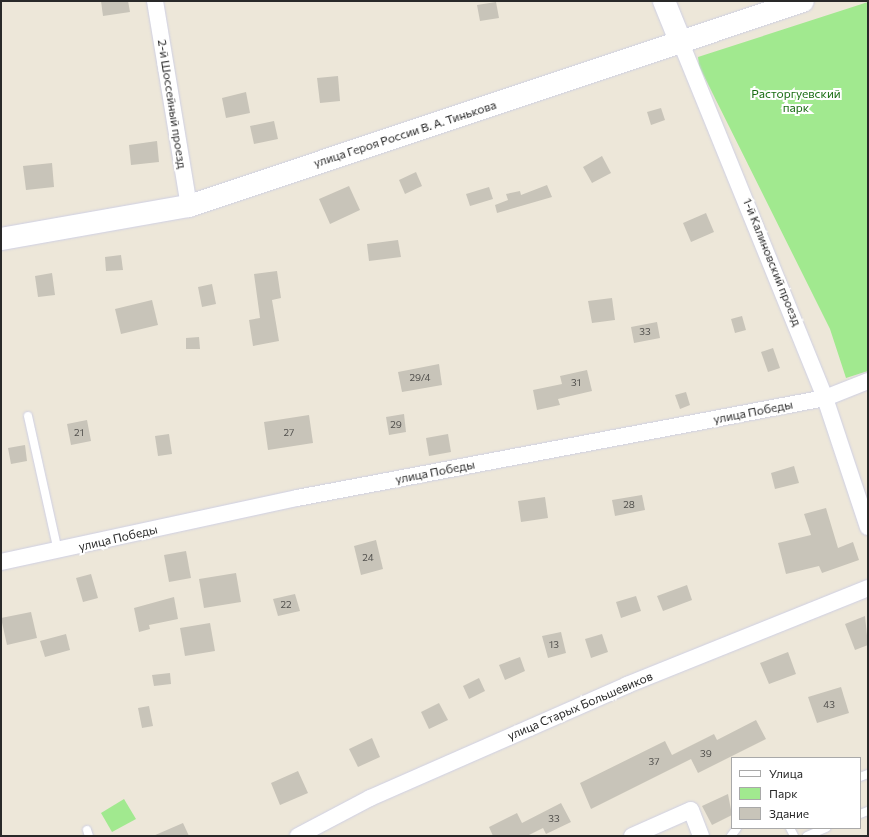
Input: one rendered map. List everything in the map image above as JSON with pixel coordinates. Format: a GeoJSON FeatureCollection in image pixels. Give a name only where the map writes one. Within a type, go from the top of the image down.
{"type":"FeatureCollection","features":[{"type":"Feature","properties":{"kind":"street","name":"2-й Шоссейный проезд"},"geometry":{"type":"LineString","coordinates":[[155,1],[189,206]]}},
{"type":"Feature","properties":{"kind":"street","name":"1-й Калиновский проезд"},"geometry":{"type":"LineString","coordinates":[[664,1],[825,398],[868,527]]}},
{"type":"Feature","properties":{"kind":"street","name":"улица Героя России В. А. Тинькова"},"geometry":{"type":"LineString","coordinates":[[1,239],[189,206],[681,43],[802,1]]}},
{"type":"Feature","properties":{"kind":"street","name":"улица Победы"},"geometry":{"type":"LineString","coordinates":[[1,562],[58,551],[297,498],[825,398],[868,381]]}},
{"type":"Feature","properties":{"kind":"street","name":"улица Старых Большевиков"},"geometry":{"type":"LineString","coordinates":[[298,836],[370,798],[627,685],[868,588]]}},
{"type":"Feature","properties":{"kind":"street"},"geometry":{"type":"LineString","coordinates":[[632,836],[691,810],[701,836]]}},
{"type":"Feature","properties":{"kind":"lane"},"geometry":{"type":"LineString","coordinates":[[28,416],[58,551]]}},
{"type":"Feature","properties":{"kind":"lane"},"geometry":{"type":"LineString","coordinates":[[807,836],[824,829]]}},
{"type":"Feature","properties":{"kind":"green space","name":"Расторгуевский парк"},"geometry":{"type":"Polygon","coordinates":[[[868,2],[868,371],[846,378],[830,329],[699,66],[698,57],[868,2]]]}},
{"type":"Feature","properties":{"kind":"green space"},"geometry":{"type":"Polygon","coordinates":[[[124,799],[136,819],[112,832],[101,813],[124,799]]]}},
{"type":"Feature","properties":{"kind":"building"},"geometry":{"type":"Polygon","coordinates":[[[101,1],[128,1],[130,12],[103,16],[101,1]]]}},
{"type":"Feature","properties":{"kind":"building"},"geometry":{"type":"Polygon","coordinates":[[[496,2],[499,18],[480,21],[477,5],[496,2]]]}},
{"type":"Feature","properties":{"kind":"building"},"geometry":{"type":"Polygon","coordinates":[[[338,76],[340,101],[320,103],[317,78],[338,76]]]}},
{"type":"Feature","properties":{"kind":"building"},"geometry":{"type":"Polygon","coordinates":[[[246,92],[250,113],[226,118],[222,98],[246,92]]]}},
{"type":"Feature","properties":{"kind":"building"},"geometry":{"type":"Polygon","coordinates":[[[661,108],[665,120],[651,125],[647,112],[661,108]]]}},
{"type":"Feature","properties":{"kind":"building"},"geometry":{"type":"Polygon","coordinates":[[[274,121],[278,139],[254,144],[250,126],[274,121]]]}},
{"type":"Feature","properties":{"kind":"building"},"geometry":{"type":"Polygon","coordinates":[[[157,141],[159,162],[131,165],[129,145],[157,141]]]}},
{"type":"Feature","properties":{"kind":"building"},"geometry":{"type":"Polygon","coordinates":[[[602,156],[611,173],[592,183],[583,167],[602,156]]]}},
{"type":"Feature","properties":{"kind":"building"},"geometry":{"type":"Polygon","coordinates":[[[52,163],[54,187],[26,190],[23,166],[52,163]]]}},
{"type":"Feature","properties":{"kind":"building"},"geometry":{"type":"Polygon","coordinates":[[[416,172],[422,186],[405,194],[399,180],[416,172]]]}},
{"type":"Feature","properties":{"kind":"building"},"geometry":{"type":"Polygon","coordinates":[[[547,185],[552,197],[497,213],[495,205],[508,200],[506,194],[520,191],[521,195],[547,185]]]}},
{"type":"Feature","properties":{"kind":"building"},"geometry":{"type":"Polygon","coordinates":[[[349,186],[360,210],[330,224],[319,199],[349,186]]]}},
{"type":"Feature","properties":{"kind":"building"},"geometry":{"type":"Polygon","coordinates":[[[489,187],[493,199],[470,206],[466,194],[489,187]]]}},
{"type":"Feature","properties":{"kind":"building"},"geometry":{"type":"Polygon","coordinates":[[[706,213],[714,232],[691,242],[683,223],[706,213]]]}},
{"type":"Feature","properties":{"kind":"building"},"geometry":{"type":"Polygon","coordinates":[[[398,240],[401,257],[369,261],[367,244],[398,240]]]}},
{"type":"Feature","properties":{"kind":"building"},"geometry":{"type":"Polygon","coordinates":[[[121,255],[123,270],[106,271],[105,257],[121,255]]]}},
{"type":"Feature","properties":{"kind":"building"},"geometry":{"type":"Polygon","coordinates":[[[277,271],[281,298],[272,300],[279,341],[253,346],[249,320],[260,318],[254,274],[277,271]]]}},
{"type":"Feature","properties":{"kind":"building"},"geometry":{"type":"Polygon","coordinates":[[[52,273],[55,295],[38,297],[35,276],[52,273]]]}},
{"type":"Feature","properties":{"kind":"building"},"geometry":{"type":"Polygon","coordinates":[[[212,284],[216,304],[202,307],[198,287],[212,284]]]}},
{"type":"Feature","properties":{"kind":"building"},"geometry":{"type":"Polygon","coordinates":[[[612,298],[615,320],[592,323],[588,301],[612,298]]]}},
{"type":"Feature","properties":{"kind":"building"},"geometry":{"type":"Polygon","coordinates":[[[152,300],[158,325],[121,334],[115,309],[152,300]]]}},
{"type":"Feature","properties":{"kind":"building"},"geometry":{"type":"Polygon","coordinates":[[[742,316],[746,330],[735,333],[731,319],[742,316]]]}},
{"type":"Feature","properties":{"kind":"building"},"geometry":{"type":"Polygon","coordinates":[[[657,322],[660,338],[634,343],[631,327],[657,322]]]}},
{"type":"Feature","properties":{"kind":"building"},"geometry":{"type":"Polygon","coordinates":[[[199,337],[200,349],[186,349],[186,338],[199,337]]]}},
{"type":"Feature","properties":{"kind":"building"},"geometry":{"type":"Polygon","coordinates":[[[773,348],[780,368],[768,372],[761,352],[773,348]]]}},
{"type":"Feature","properties":{"kind":"building"},"geometry":{"type":"Polygon","coordinates":[[[439,364],[442,385],[402,392],[398,372],[439,364]]]}},
{"type":"Feature","properties":{"kind":"building"},"geometry":{"type":"Polygon","coordinates":[[[587,370],[592,391],[558,399],[560,405],[537,410],[533,390],[562,384],[560,376],[587,370]]]}},
{"type":"Feature","properties":{"kind":"building"},"geometry":{"type":"Polygon","coordinates":[[[686,392],[690,405],[680,409],[675,395],[686,392]]]}},
{"type":"Feature","properties":{"kind":"building"},"geometry":{"type":"Polygon","coordinates":[[[404,414],[406,432],[389,435],[386,417],[404,414]]]}},
{"type":"Feature","properties":{"kind":"building"},"geometry":{"type":"Polygon","coordinates":[[[309,415],[313,443],[268,450],[264,422],[309,415]]]}},
{"type":"Feature","properties":{"kind":"building"},"geometry":{"type":"Polygon","coordinates":[[[87,420],[91,441],[71,445],[67,424],[87,420]]]}},
{"type":"Feature","properties":{"kind":"building"},"geometry":{"type":"Polygon","coordinates":[[[169,434],[172,454],[158,456],[155,436],[169,434]]]}},
{"type":"Feature","properties":{"kind":"building"},"geometry":{"type":"Polygon","coordinates":[[[448,434],[451,452],[429,456],[426,438],[448,434]]]}},
{"type":"Feature","properties":{"kind":"building"},"geometry":{"type":"Polygon","coordinates":[[[25,445],[27,461],[11,464],[8,448],[25,445]]]}},
{"type":"Feature","properties":{"kind":"building"},"geometry":{"type":"Polygon","coordinates":[[[794,466],[799,483],[775,489],[771,473],[794,466]]]}},
{"type":"Feature","properties":{"kind":"building"},"geometry":{"type":"Polygon","coordinates":[[[642,495],[645,510],[615,516],[612,500],[642,495]]]}},
{"type":"Feature","properties":{"kind":"building"},"geometry":{"type":"Polygon","coordinates":[[[545,497],[548,518],[521,522],[518,501],[545,497]]]}},
{"type":"Feature","properties":{"kind":"building"},"geometry":{"type":"Polygon","coordinates":[[[826,508],[838,548],[853,542],[859,560],[822,573],[819,566],[786,574],[778,543],[811,535],[804,514],[826,508]]]}},
{"type":"Feature","properties":{"kind":"building"},"geometry":{"type":"Polygon","coordinates":[[[376,540],[383,569],[361,575],[354,546],[376,540]]]}},
{"type":"Feature","properties":{"kind":"building"},"geometry":{"type":"Polygon","coordinates":[[[186,551],[191,578],[169,582],[164,555],[186,551]]]}},
{"type":"Feature","properties":{"kind":"building"},"geometry":{"type":"Polygon","coordinates":[[[236,573],[241,602],[204,608],[199,579],[236,573]]]}},
{"type":"Feature","properties":{"kind":"building"},"geometry":{"type":"Polygon","coordinates":[[[91,574],[98,598],[83,602],[76,578],[91,574]]]}},
{"type":"Feature","properties":{"kind":"building"},"geometry":{"type":"Polygon","coordinates":[[[687,585],[692,600],[663,611],[657,596],[687,585]]]}},
{"type":"Feature","properties":{"kind":"building"},"geometry":{"type":"Polygon","coordinates":[[[295,594],[300,611],[278,616],[273,599],[295,594]]]}},
{"type":"Feature","properties":{"kind":"building"},"geometry":{"type":"Polygon","coordinates":[[[636,596],[641,611],[621,618],[616,602],[636,596]]]}},
{"type":"Feature","properties":{"kind":"building"},"geometry":{"type":"Polygon","coordinates":[[[174,597],[178,619],[149,625],[150,629],[139,632],[134,608],[174,597]]]}},
{"type":"Feature","properties":{"kind":"building"},"geometry":{"type":"Polygon","coordinates":[[[31,612],[37,638],[7,645],[1,618],[31,612]]]}},
{"type":"Feature","properties":{"kind":"building"},"geometry":{"type":"Polygon","coordinates":[[[865,616],[868,645],[855,650],[845,624],[865,616]]]}},
{"type":"Feature","properties":{"kind":"building"},"geometry":{"type":"Polygon","coordinates":[[[210,623],[215,651],[185,656],[180,628],[210,623]]]}},
{"type":"Feature","properties":{"kind":"building"},"geometry":{"type":"Polygon","coordinates":[[[561,632],[566,653],[548,658],[542,636],[561,632]]]}},
{"type":"Feature","properties":{"kind":"building"},"geometry":{"type":"Polygon","coordinates":[[[66,634],[70,650],[45,657],[40,641],[66,634]]]}},
{"type":"Feature","properties":{"kind":"building"},"geometry":{"type":"Polygon","coordinates":[[[602,634],[608,652],[591,658],[585,639],[602,634]]]}},
{"type":"Feature","properties":{"kind":"building"},"geometry":{"type":"Polygon","coordinates":[[[788,652],[796,674],[769,684],[760,663],[788,652]]]}},
{"type":"Feature","properties":{"kind":"building"},"geometry":{"type":"Polygon","coordinates":[[[520,657],[525,671],[505,680],[499,665],[520,657]]]}},
{"type":"Feature","properties":{"kind":"building"},"geometry":{"type":"Polygon","coordinates":[[[170,673],[171,684],[154,686],[152,675],[170,673]]]}},
{"type":"Feature","properties":{"kind":"building"},"geometry":{"type":"Polygon","coordinates":[[[479,678],[485,691],[469,699],[463,686],[479,678]]]}},
{"type":"Feature","properties":{"kind":"building"},"geometry":{"type":"Polygon","coordinates":[[[841,687],[849,713],[817,723],[808,697],[841,687]]]}},
{"type":"Feature","properties":{"kind":"building"},"geometry":{"type":"Polygon","coordinates":[[[439,703],[448,720],[429,729],[421,712],[439,703]]]}},
{"type":"Feature","properties":{"kind":"building"},"geometry":{"type":"Polygon","coordinates":[[[149,706],[153,726],[142,728],[138,708],[149,706]]]}},
{"type":"Feature","properties":{"kind":"building"},"geometry":{"type":"Polygon","coordinates":[[[756,720],[766,739],[698,773],[691,759],[591,809],[580,783],[665,741],[672,755],[714,734],[717,740],[756,720]]]}},
{"type":"Feature","properties":{"kind":"building"},"geometry":{"type":"Polygon","coordinates":[[[372,738],[380,757],[358,767],[349,749],[372,738]]]}},
{"type":"Feature","properties":{"kind":"building"},"geometry":{"type":"Polygon","coordinates":[[[298,771],[308,793],[280,805],[271,783],[298,771]]]}},
{"type":"Feature","properties":{"kind":"building"},"geometry":{"type":"Polygon","coordinates":[[[728,794],[731,816],[712,825],[702,806],[728,794]]]}},
{"type":"Feature","properties":{"kind":"building"},"geometry":{"type":"Polygon","coordinates":[[[561,803],[571,822],[546,834],[543,828],[527,836],[493,836],[489,827],[517,813],[522,823],[561,803]]]}},
{"type":"Feature","properties":{"kind":"building"},"geometry":{"type":"Polygon","coordinates":[[[183,823],[189,836],[153,836],[183,823]]]}}]}
